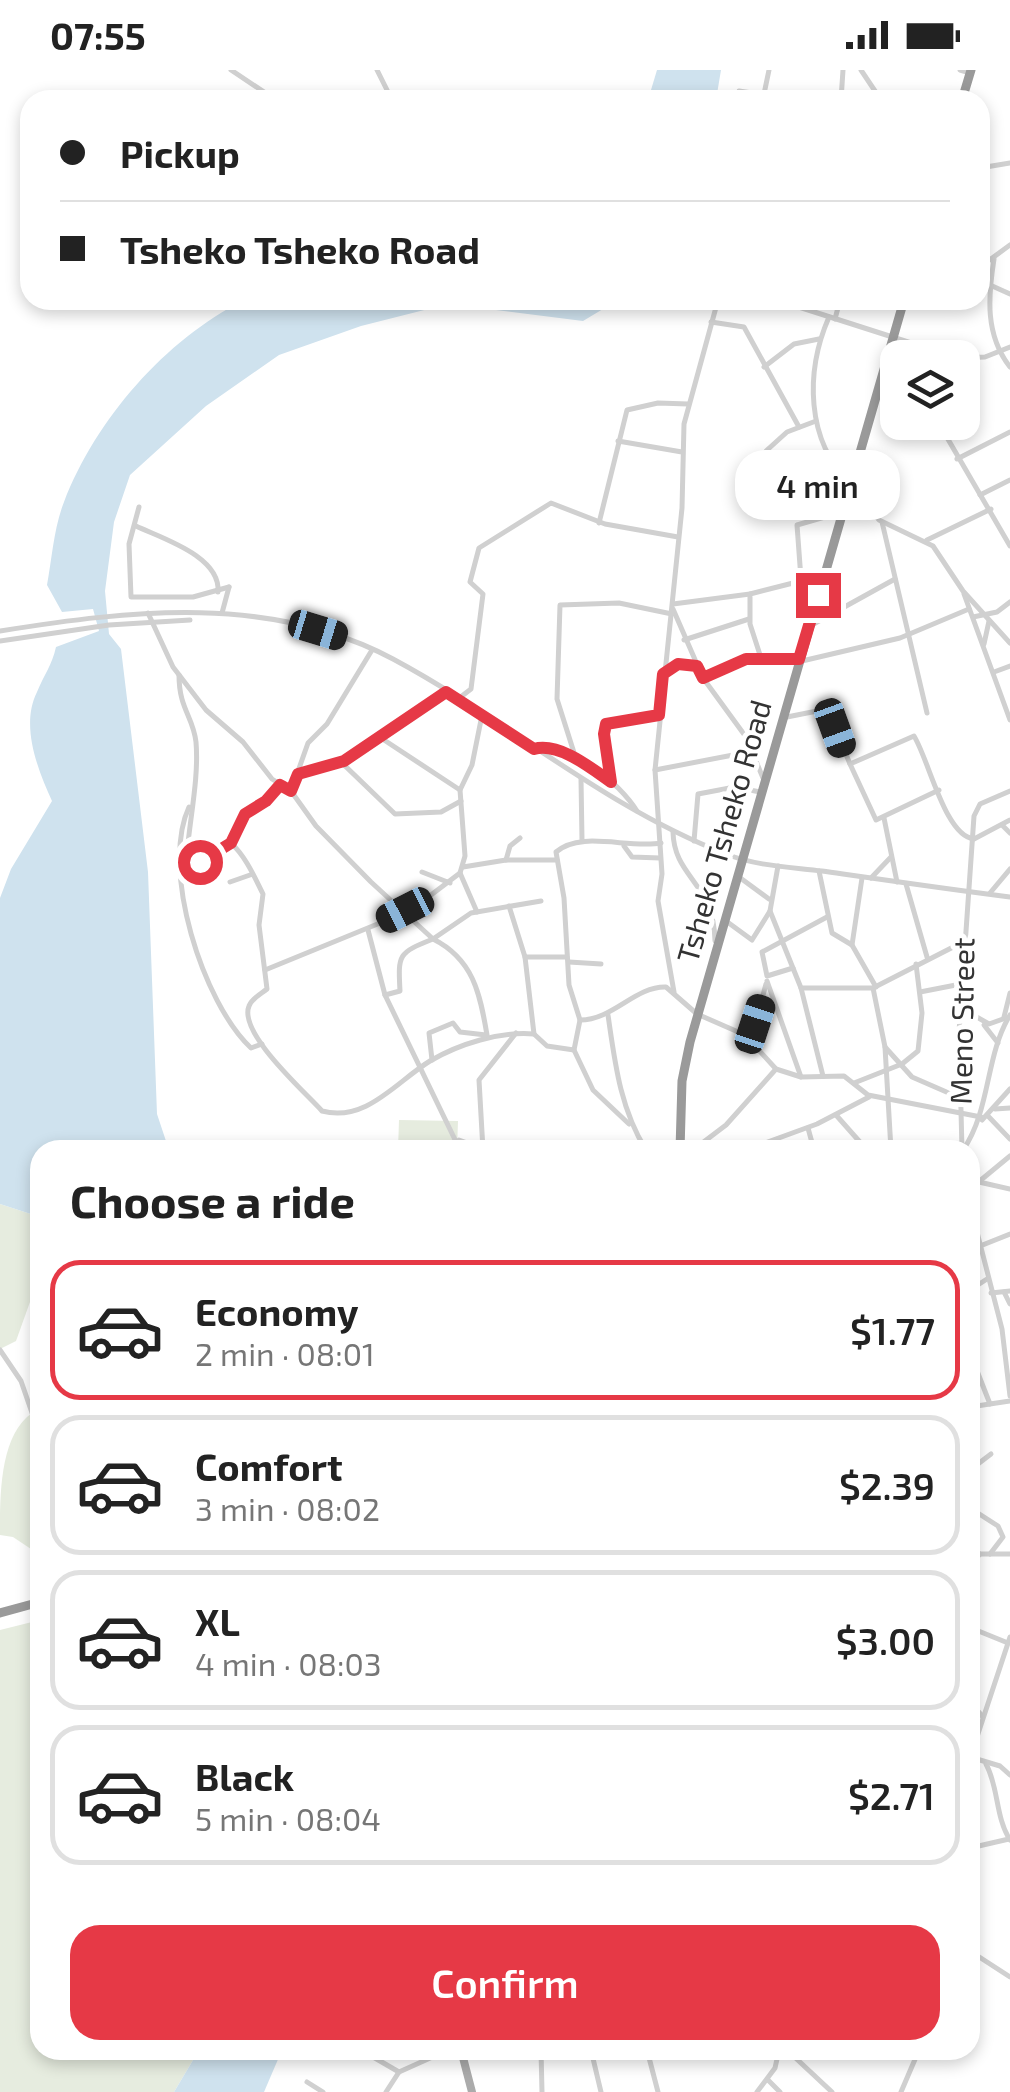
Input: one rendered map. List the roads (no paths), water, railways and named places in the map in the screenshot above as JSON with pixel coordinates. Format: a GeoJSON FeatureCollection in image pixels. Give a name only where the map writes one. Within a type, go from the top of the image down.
{"type":"FeatureCollection","features":[{"type":"Feature","properties":{"kind":"highway","name":"Tsheko Tsheko Road"},"geometry":{"type":"LineString","coordinates":[[680,1140],[682,1081],[697,1014],[901,310]]}},
{"type":"Feature","properties":{"kind":"highway"},"geometry":{"type":"LineString","coordinates":[[0,1614],[30,1605]]}},
{"type":"Feature","properties":{"kind":"main road"},"geometry":{"type":"LineString","coordinates":[[464,2060],[472,2092]]}},
{"type":"Feature","properties":{"kind":"street"},"geometry":{"type":"LineString","coordinates":[[232,70],[261,90]]}},
{"type":"Feature","properties":{"kind":"street"},"geometry":{"type":"LineString","coordinates":[[990,261],[1010,245]]}},
{"type":"Feature","properties":{"kind":"street"},"geometry":{"type":"LineString","coordinates":[[990,279],[994,259]]}},
{"type":"Feature","properties":{"kind":"street"},"geometry":{"type":"LineString","coordinates":[[674,992],[658,901],[662,858],[655,770],[673,604],[688,404],[715,310]]}},
{"type":"Feature","properties":{"kind":"street"},"geometry":{"type":"LineString","coordinates":[[808,310],[899,340]]}},
{"type":"Feature","properties":{"kind":"street"},"geometry":{"type":"LineString","coordinates":[[836,310],[819,339],[816,421],[828,462],[882,522],[927,714]]}},
{"type":"Feature","properties":{"kind":"street"},"geometry":{"type":"LineString","coordinates":[[989,310],[999,352],[1010,367]]}},
{"type":"Feature","properties":{"kind":"street"},"geometry":{"type":"LineString","coordinates":[[711,322],[741,324],[799,428]]}},
{"type":"Feature","properties":{"kind":"street"},"geometry":{"type":"LineString","coordinates":[[764,367],[794,344],[819,339]]}},
{"type":"Feature","properties":{"kind":"street"},"geometry":{"type":"LineString","coordinates":[[980,358],[1010,347]]}},
{"type":"Feature","properties":{"kind":"street"},"geometry":{"type":"LineString","coordinates":[[599,522],[629,408],[688,404]]}},
{"type":"Feature","properties":{"kind":"street"},"geometry":{"type":"LineString","coordinates":[[785,473],[768,461],[765,454],[787,432],[816,421]]}},
{"type":"Feature","properties":{"kind":"street"},"geometry":{"type":"LineString","coordinates":[[957,460],[1010,432]]}},
{"type":"Feature","properties":{"kind":"street"},"geometry":{"type":"LineString","coordinates":[[947,440],[1010,546]]}},
{"type":"Feature","properties":{"kind":"street"},"geometry":{"type":"LineString","coordinates":[[618,441],[682,452]]}},
{"type":"Feature","properties":{"kind":"street"},"geometry":{"type":"LineString","coordinates":[[980,495],[1010,480]]}},
{"type":"Feature","properties":{"kind":"street"},"geometry":{"type":"LineString","coordinates":[[458,699],[471,690],[484,616],[482,594],[470,582],[479,548],[549,502],[599,522],[678,537]]}},
{"type":"Feature","properties":{"kind":"street"},"geometry":{"type":"LineString","coordinates":[[139,507],[128,547],[131,597],[193,598],[229,587],[222,613]]}},
{"type":"Feature","properties":{"kind":"street"},"geometry":{"type":"LineString","coordinates":[[927,540],[991,509]]}},
{"type":"Feature","properties":{"kind":"street"},"geometry":{"type":"LineString","coordinates":[[842,512],[798,523],[809,622],[895,580]]}},
{"type":"Feature","properties":{"kind":"street"},"geometry":{"type":"LineString","coordinates":[[882,522],[927,540],[963,591],[1010,644]]}},
{"type":"Feature","properties":{"kind":"street"},"geometry":{"type":"LineString","coordinates":[[134,525],[198,558],[216,578],[218,592]]}},
{"type":"Feature","properties":{"kind":"street"},"geometry":{"type":"LineString","coordinates":[[673,604],[750,594],[802,581]]}},
{"type":"Feature","properties":{"kind":"street"},"geometry":{"type":"LineString","coordinates":[[963,591],[1010,720]]}},
{"type":"Feature","properties":{"kind":"street"},"geometry":{"type":"LineString","coordinates":[[750,594],[750,619],[762,658]]}},
{"type":"Feature","properties":{"kind":"street"},"geometry":{"type":"LineString","coordinates":[[973,618],[987,617],[1010,602]]}},
{"type":"Feature","properties":{"kind":"street"},"geometry":{"type":"LineString","coordinates":[[576,759],[557,700],[560,605],[620,603],[672,614]]}},
{"type":"Feature","properties":{"kind":"street"},"geometry":{"type":"LineString","coordinates":[[673,604],[684,640],[703,678],[754,751],[764,781]]}},
{"type":"Feature","properties":{"kind":"street"},"geometry":{"type":"LineString","coordinates":[[703,678],[739,661],[798,660],[909,635],[970,608]]}},
{"type":"Feature","properties":{"kind":"street"},"geometry":{"type":"LineString","coordinates":[[148,613],[178,674],[206,710],[242,742],[280,785],[291,791],[316,826],[433,938],[458,954],[480,991],[489,1036]]}},
{"type":"Feature","properties":{"kind":"street"},"geometry":{"type":"LineString","coordinates":[[0,631],[148,613],[222,613],[296,625],[372,650],[458,699],[638,814],[741,860],[1010,897]]}},
{"type":"Feature","properties":{"kind":"street"},"geometry":{"type":"LineString","coordinates":[[984,646],[990,632],[987,617]]}},
{"type":"Feature","properties":{"kind":"street"},"geometry":{"type":"LineString","coordinates":[[684,640],[750,619]]}},
{"type":"Feature","properties":{"kind":"street"},"geometry":{"type":"LineString","coordinates":[[0,641],[80,629],[190,620]]}},
{"type":"Feature","properties":{"kind":"street"},"geometry":{"type":"LineString","coordinates":[[291,791],[308,743],[327,724],[372,650]]}},
{"type":"Feature","properties":{"kind":"street"},"geometry":{"type":"LineString","coordinates":[[663,674],[678,664],[697,666]]}},
{"type":"Feature","properties":{"kind":"street"},"geometry":{"type":"LineString","coordinates":[[993,673],[1010,666]]}},
{"type":"Feature","properties":{"kind":"street"},"geometry":{"type":"LineString","coordinates":[[178,674],[180,705],[191,724],[196,747],[189,807],[181,829],[183,912],[195,949],[230,1025],[251,1048],[262,1044]]}},
{"type":"Feature","properties":{"kind":"street"},"geometry":{"type":"LineString","coordinates":[[298,774],[341,762],[446,692]]}},
{"type":"Feature","properties":{"kind":"street"},"geometry":{"type":"LineString","coordinates":[[782,718],[827,709],[874,818],[884,818],[939,790]]}},
{"type":"Feature","properties":{"kind":"street"},"geometry":{"type":"LineString","coordinates":[[477,912],[461,870],[460,790],[472,765],[482,715]]}},
{"type":"Feature","properties":{"kind":"street"},"geometry":{"type":"LineString","coordinates":[[611,782],[605,726],[614,720],[659,715]]}},
{"type":"Feature","properties":{"kind":"street"},"geometry":{"type":"LineString","coordinates":[[378,736],[460,790]]}},
{"type":"Feature","properties":{"kind":"street"},"geometry":{"type":"LineString","coordinates":[[850,764],[914,736],[954,828],[972,840],[1010,820]]}},
{"type":"Feature","properties":{"kind":"street"},"geometry":{"type":"LineString","coordinates":[[534,749],[543,746],[576,759],[611,782],[638,814]]}},
{"type":"Feature","properties":{"kind":"street"},"geometry":{"type":"LineString","coordinates":[[655,770],[754,751]]}},
{"type":"Feature","properties":{"kind":"street"},"geometry":{"type":"LineString","coordinates":[[341,762],[396,814],[441,812],[461,801]]}},
{"type":"Feature","properties":{"kind":"street"},"geometry":{"type":"LineString","coordinates":[[581,779],[582,840]]}},
{"type":"Feature","properties":{"kind":"street"},"geometry":{"type":"LineString","coordinates":[[184,850],[193,860],[206,862],[231,843],[245,814],[266,801],[280,785]]}},
{"type":"Feature","properties":{"kind":"street"},"geometry":{"type":"LineString","coordinates":[[694,841],[698,794],[735,787],[760,792]]}},
{"type":"Feature","properties":{"kind":"street","name":"Meno Street"},"geometry":{"type":"LineString","coordinates":[[961,1140],[961,984],[976,808],[1010,791]]}},
{"type":"Feature","properties":{"kind":"street"},"geometry":{"type":"LineString","coordinates":[[884,818],[897,882]]}},
{"type":"Feature","properties":{"kind":"street"},"geometry":{"type":"LineString","coordinates":[[1002,825],[1010,834]]}},
{"type":"Feature","properties":{"kind":"street"},"geometry":{"type":"LineString","coordinates":[[674,832],[678,861],[698,883],[713,911],[716,950]]}},
{"type":"Feature","properties":{"kind":"street"},"geometry":{"type":"LineString","coordinates":[[506,860],[510,846],[520,838]]}},
{"type":"Feature","properties":{"kind":"street"},"geometry":{"type":"LineString","coordinates":[[639,1140],[629,1124],[588,1084],[574,1050],[580,1020],[572,1001],[557,860],[558,848],[582,840],[624,846],[661,843]]}},
{"type":"Feature","properties":{"kind":"street"},"geometry":{"type":"LineString","coordinates":[[231,843],[248,861],[250,875],[262,894],[259,916],[267,989],[248,1011],[262,1044],[318,1108],[331,1114],[376,1102],[432,1060],[489,1036]]}},
{"type":"Feature","properties":{"kind":"street"},"geometry":{"type":"LineString","coordinates":[[624,846],[632,858],[662,858]]}},
{"type":"Feature","properties":{"kind":"street"},"geometry":{"type":"LineString","coordinates":[[870,878],[891,857]]}},
{"type":"Feature","properties":{"kind":"street"},"geometry":{"type":"LineString","coordinates":[[264,970],[405,910],[450,883],[461,870],[506,860],[557,860]]}},
{"type":"Feature","properties":{"kind":"street"},"geometry":{"type":"LineString","coordinates":[[778,866],[769,899],[770,912],[801,988],[823,1076]]}},
{"type":"Feature","properties":{"kind":"street"},"geometry":{"type":"LineString","coordinates":[[989,894],[1010,869]]}},
{"type":"Feature","properties":{"kind":"street"},"geometry":{"type":"LineString","coordinates":[[819,871],[832,934],[852,945],[874,988],[885,1047],[890,1140]]}},
{"type":"Feature","properties":{"kind":"street"},"geometry":{"type":"LineString","coordinates":[[422,872],[450,883]]}},
{"type":"Feature","properties":{"kind":"street"},"geometry":{"type":"LineString","coordinates":[[230,882],[250,875]]}},
{"type":"Feature","properties":{"kind":"street"},"geometry":{"type":"LineString","coordinates":[[737,875],[769,899]]}},
{"type":"Feature","properties":{"kind":"street"},"geometry":{"type":"LineString","coordinates":[[852,945],[862,877]]}},
{"type":"Feature","properties":{"kind":"street"},"geometry":{"type":"LineString","coordinates":[[906,883],[927,957]]}},
{"type":"Feature","properties":{"kind":"street"},"geometry":{"type":"LineString","coordinates":[[386,995],[400,991],[398,966],[403,953],[477,912],[540,901]]}},
{"type":"Feature","properties":{"kind":"street"},"geometry":{"type":"LineString","coordinates":[[510,906],[525,957],[534,1034]]}},
{"type":"Feature","properties":{"kind":"street"},"geometry":{"type":"LineString","coordinates":[[724,919],[752,940],[770,912]]}},
{"type":"Feature","properties":{"kind":"street"},"geometry":{"type":"LineString","coordinates":[[801,1077],[767,979],[762,952],[783,937],[827,917]]}},
{"type":"Feature","properties":{"kind":"street"},"geometry":{"type":"LineString","coordinates":[[367,928],[386,995],[432,1087],[437,1109],[458,1140]]}},
{"type":"Feature","properties":{"kind":"street"},"geometry":{"type":"LineString","coordinates":[[801,988],[874,988],[927,957],[963,942]]}},
{"type":"Feature","properties":{"kind":"street"},"geometry":{"type":"LineString","coordinates":[[525,957],[602,964]]}},
{"type":"Feature","properties":{"kind":"street"},"geometry":{"type":"LineString","coordinates":[[854,1083],[902,1064],[918,1051],[920,992],[916,964]]}},
{"type":"Feature","properties":{"kind":"street"},"geometry":{"type":"LineString","coordinates":[[767,979],[793,968]]}},
{"type":"Feature","properties":{"kind":"street"},"geometry":{"type":"LineString","coordinates":[[751,1040],[767,979]]}},
{"type":"Feature","properties":{"kind":"street"},"geometry":{"type":"LineString","coordinates":[[920,992],[961,984]]}},
{"type":"Feature","properties":{"kind":"street"},"geometry":{"type":"LineString","coordinates":[[580,1020],[608,1015],[657,987],[674,992],[697,1014],[751,1040],[776,1069],[801,1077],[837,1074],[872,1096],[958,1112],[985,1116],[1010,1108]]}},
{"type":"Feature","properties":{"kind":"street"},"geometry":{"type":"LineString","coordinates":[[985,1116],[1010,993]]}},
{"type":"Feature","properties":{"kind":"street"},"geometry":{"type":"LineString","coordinates":[[961,1008],[982,1022],[998,1043]]}},
{"type":"Feature","properties":{"kind":"street"},"geometry":{"type":"LineString","coordinates":[[608,1015],[629,1124]]}},
{"type":"Feature","properties":{"kind":"street"},"geometry":{"type":"LineString","coordinates":[[982,1022],[1007,1017]]}},
{"type":"Feature","properties":{"kind":"street"},"geometry":{"type":"LineString","coordinates":[[432,1060],[429,1033],[454,1023],[460,1032],[489,1036],[534,1034],[548,1046],[574,1050]]}},
{"type":"Feature","properties":{"kind":"street"},"geometry":{"type":"LineString","coordinates":[[482,1140],[479,1080],[516,1033]]}},
{"type":"Feature","properties":{"kind":"street"},"geometry":{"type":"LineString","coordinates":[[885,1047],[912,1077],[958,1097]]}},
{"type":"Feature","properties":{"kind":"street"},"geometry":{"type":"LineString","coordinates":[[706,1140],[726,1125],[776,1069]]}},
{"type":"Feature","properties":{"kind":"street"},"geometry":{"type":"LineString","coordinates":[[969,1140],[1010,1089]]}},
{"type":"Feature","properties":{"kind":"street"},"geometry":{"type":"LineString","coordinates":[[774,1140],[872,1096]]}},
{"type":"Feature","properties":{"kind":"street"},"geometry":{"type":"LineString","coordinates":[[836,1114],[858,1140]]}},
{"type":"Feature","properties":{"kind":"street"},"geometry":{"type":"LineString","coordinates":[[985,1116],[1010,1138]]}},
{"type":"Feature","properties":{"kind":"street"},"geometry":{"type":"LineString","coordinates":[[808,1128],[811,1140]]}},
{"type":"Feature","properties":{"kind":"street"},"geometry":{"type":"LineString","coordinates":[[980,1181],[1010,1156]]}},
{"type":"Feature","properties":{"kind":"street"},"geometry":{"type":"LineString","coordinates":[[980,1182],[1010,1188]]}},
{"type":"Feature","properties":{"kind":"street"},"geometry":{"type":"LineString","coordinates":[[980,1246],[1010,1234]]}},
{"type":"Feature","properties":{"kind":"street"},"geometry":{"type":"LineString","coordinates":[[980,1254],[1002,1329],[1010,1398],[980,1406]]}},
{"type":"Feature","properties":{"kind":"street"},"geometry":{"type":"LineString","coordinates":[[980,1284],[987,1279]]}},
{"type":"Feature","properties":{"kind":"street"},"geometry":{"type":"LineString","coordinates":[[992,1293],[1007,1291],[1010,1304]]}},
{"type":"Feature","properties":{"kind":"street"},"geometry":{"type":"LineString","coordinates":[[0,1350],[21,1381],[30,1407]]}},
{"type":"Feature","properties":{"kind":"street"},"geometry":{"type":"LineString","coordinates":[[980,1378],[990,1404]]}},
{"type":"Feature","properties":{"kind":"street"},"geometry":{"type":"LineString","coordinates":[[980,1462],[990,1454]]}},
{"type":"Feature","properties":{"kind":"street"},"geometry":{"type":"LineString","coordinates":[[980,1515],[1001,1529],[1003,1537],[990,1554]]}},
{"type":"Feature","properties":{"kind":"street"},"geometry":{"type":"LineString","coordinates":[[980,1554],[1010,1554]]}},
{"type":"Feature","properties":{"kind":"street"},"geometry":{"type":"LineString","coordinates":[[980,1631],[1009,1640],[980,1726]]}},
{"type":"Feature","properties":{"kind":"street"},"geometry":{"type":"LineString","coordinates":[[980,1714],[983,1717]]}},
{"type":"Feature","properties":{"kind":"street"},"geometry":{"type":"LineString","coordinates":[[980,1762],[1000,1766],[1010,1776]]}},
{"type":"Feature","properties":{"kind":"street"},"geometry":{"type":"LineString","coordinates":[[980,1846],[1010,1839],[986,1764]]}},
{"type":"Feature","properties":{"kind":"street"},"geometry":{"type":"LineString","coordinates":[[980,1958],[1010,1977]]}},
{"type":"Feature","properties":{"kind":"street"},"geometry":{"type":"LineString","coordinates":[[379,2060],[400,2072]]}},
{"type":"Feature","properties":{"kind":"street"},"geometry":{"type":"LineString","coordinates":[[386,2092],[400,2072],[426,2060]]}},
{"type":"Feature","properties":{"kind":"street"},"geometry":{"type":"LineString","coordinates":[[541,2060],[542,2092]]}},
{"type":"Feature","properties":{"kind":"street"},"geometry":{"type":"LineString","coordinates":[[593,2060],[601,2092]]}},
{"type":"Feature","properties":{"kind":"street"},"geometry":{"type":"LineString","coordinates":[[648,2092],[658,2091],[650,2060]]}},
{"type":"Feature","properties":{"kind":"street"},"geometry":{"type":"LineString","coordinates":[[757,2092],[768,2080],[775,2060]]}},
{"type":"Feature","properties":{"kind":"street"},"geometry":{"type":"LineString","coordinates":[[798,2060],[832,2092]]}},
{"type":"Feature","properties":{"kind":"street"},"geometry":{"type":"LineString","coordinates":[[901,2092],[915,2060]]}},
{"type":"Feature","properties":{"kind":"street"},"geometry":{"type":"LineString","coordinates":[[768,2080],[780,2092]]}},
{"type":"Feature","properties":{"kind":"street"},"geometry":{"type":"LineString","coordinates":[[307,2082],[322,2092]]}},
{"type":"Feature","properties":{"kind":"water"},"geometry":{"type":"Polygon","coordinates":[[[657,70],[721,70],[718,90],[651,90],[657,70]]]}},
{"type":"Feature","properties":{"kind":"water"},"geometry":{"type":"Polygon","coordinates":[[[227,310],[424,310],[361,326],[279,355],[206,406],[130,475],[114,522],[105,591],[109,634],[121,649],[148,872],[157,1114],[166,1140],[30,1140],[30,1214],[0,1204],[0,898],[11,869],[52,801],[37,762],[31,733],[32,705],[56,647],[99,631],[93,609],[62,612],[47,585],[58,522],[78,471],[114,412],[161,360],[227,310]]]}},
{"type":"Feature","properties":{"kind":"water"},"geometry":{"type":"Polygon","coordinates":[[[496,310],[601,310],[583,321],[496,310]]]}},
{"type":"Feature","properties":{"kind":"water"},"geometry":{"type":"Polygon","coordinates":[[[193,2060],[278,2060],[264,2092],[174,2092],[193,2060]]]}}]}
